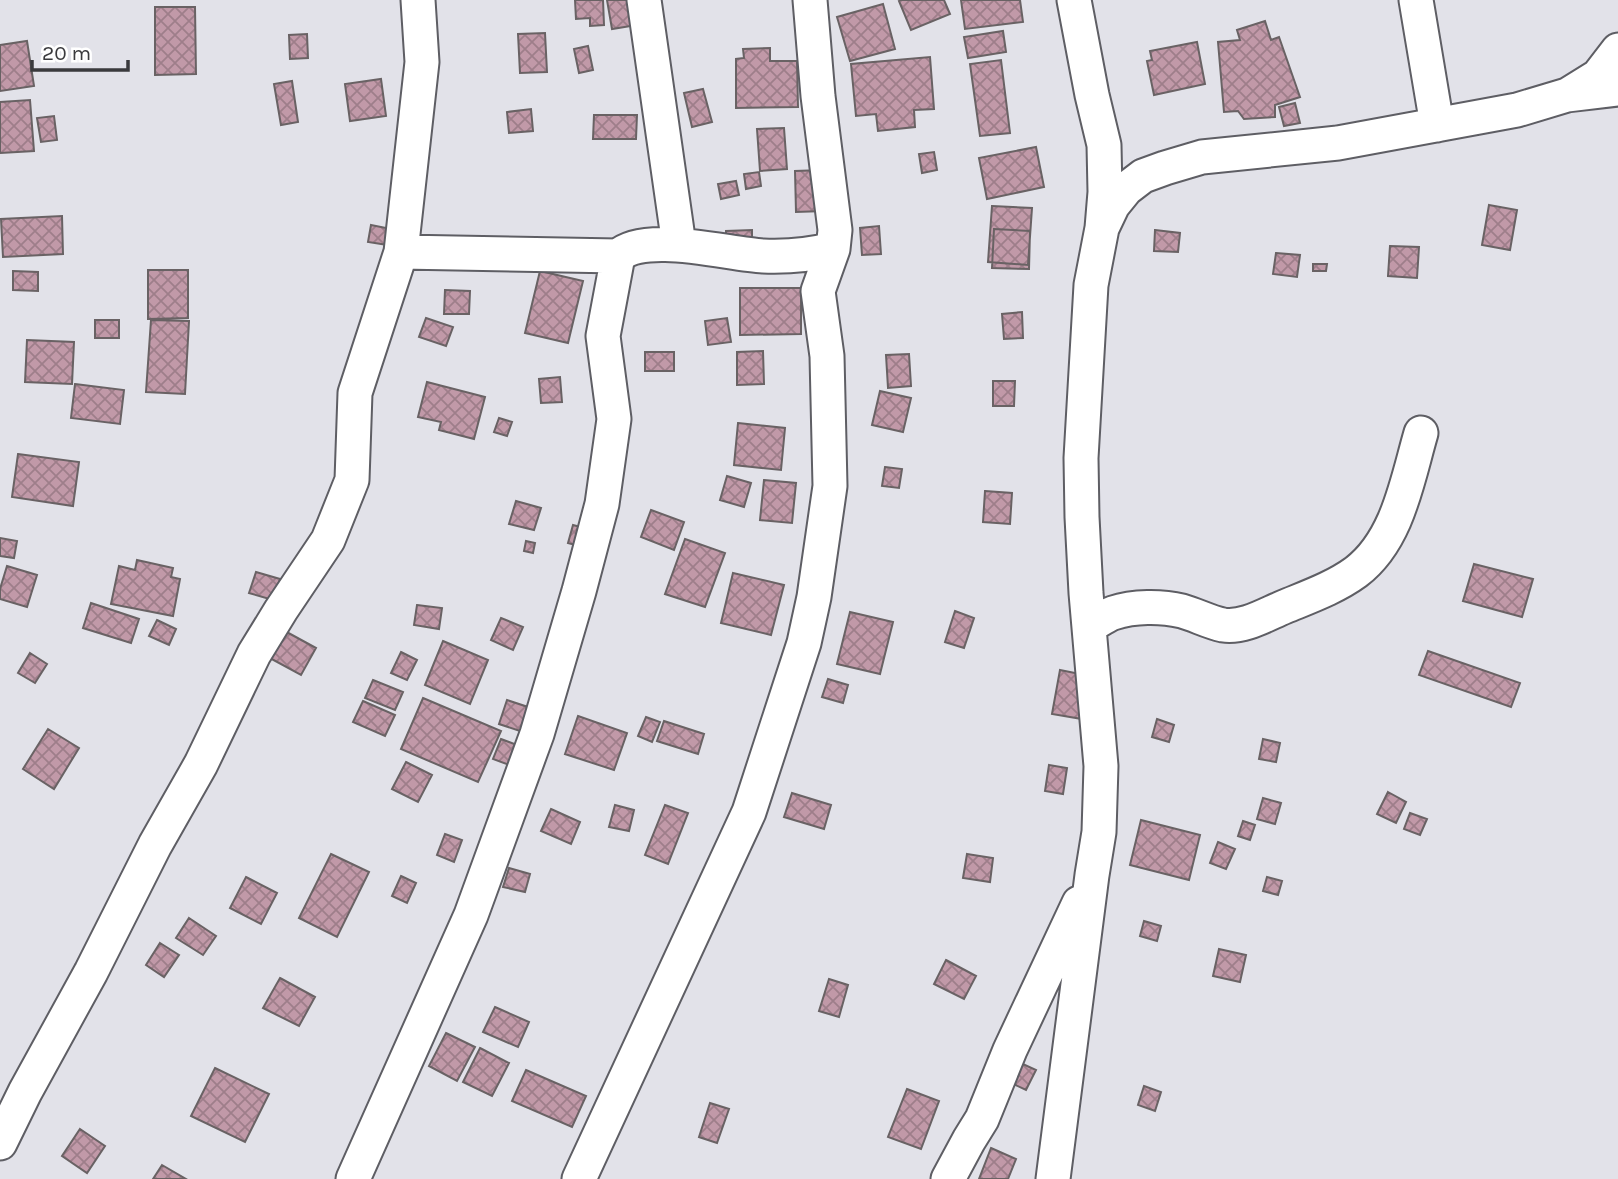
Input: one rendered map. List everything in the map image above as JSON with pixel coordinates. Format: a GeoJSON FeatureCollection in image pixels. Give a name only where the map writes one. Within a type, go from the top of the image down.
{"type":"FeatureCollection","features":[{"type":"Feature","properties":{"kind":"street"},"geometry":{"type":"LineString","coordinates":[[0,1143],[155,845],[201,764],[254,654],[328,540],[352,480],[355,393],[401,252],[422,62],[418,0]]}},
{"type":"Feature","properties":{"kind":"street"},"geometry":{"type":"LineString","coordinates":[[643,0],[680,245]]}},
{"type":"Feature","properties":{"kind":"street"},"geometry":{"type":"LineString","coordinates":[[579,1179],[749,812],[804,643],[814,597],[830,486],[827,356],[818,291],[833,249],[835,230],[818,96],[810,0]]}},
{"type":"Feature","properties":{"kind":"street"},"geometry":{"type":"LineString","coordinates":[[1053,1179],[1099,832],[1101,766],[1082,530],[1081,458],[1091,285],[1102,228],[1105,192],[1104,145],[1074,0]]}},
{"type":"Feature","properties":{"kind":"street"},"geometry":{"type":"LineString","coordinates":[[1416,0],[1437,125]]}},
{"type":"Feature","properties":{"kind":"street"},"geometry":{"type":"LineString","coordinates":[[1567,95],[1598,76],[1618,50]]}},
{"type":"Feature","properties":{"kind":"street"},"geometry":{"type":"LineString","coordinates":[[1102,228],[1113,205],[1126,189],[1143,176],[1202,157],[1327,144],[1517,110],[1567,95],[1618,89]]}},
{"type":"Feature","properties":{"kind":"street"},"geometry":{"type":"LineString","coordinates":[[353,1179],[471,915],[537,734],[575,604],[602,504],[614,419],[603,335],[618,256],[624,250],[647,245],[680,245],[762,256],[811,255],[833,249]]}},
{"type":"Feature","properties":{"kind":"street"},"geometry":{"type":"LineString","coordinates":[[401,252],[618,256]]}},
{"type":"Feature","properties":{"kind":"street"},"geometry":{"type":"LineString","coordinates":[[1089,626],[1113,613],[1159,607],[1181,611],[1223,625],[1237,625],[1253,621],[1331,587],[1357,571],[1381,545],[1399,508],[1421,433]]}},
{"type":"Feature","properties":{"kind":"street"},"geometry":{"type":"LineString","coordinates":[[948,1179],[982,1119],[1010,1050],[1092,876]]}},
{"type":"Feature","properties":{"kind":"building"},"geometry":{"type":"Polygon","coordinates":[[[575,0],[603,0],[604,25],[590,26],[590,18],[576,19],[575,0]]]}},
{"type":"Feature","properties":{"kind":"building"},"geometry":{"type":"Polygon","coordinates":[[[607,0],[633,0],[637,25],[612,29],[607,0]]]}},
{"type":"Feature","properties":{"kind":"building"},"geometry":{"type":"Polygon","coordinates":[[[944,0],[950,14],[911,30],[899,1],[944,0]]]}},
{"type":"Feature","properties":{"kind":"building"},"geometry":{"type":"Polygon","coordinates":[[[961,0],[1020,0],[1023,22],[965,29],[961,0]]]}},
{"type":"Feature","properties":{"kind":"building"},"geometry":{"type":"Polygon","coordinates":[[[883,4],[895,49],[850,61],[837,17],[883,4]]]}},
{"type":"Feature","properties":{"kind":"building"},"geometry":{"type":"Polygon","coordinates":[[[155,7],[195,7],[196,74],[155,75],[155,7]]]}},
{"type":"Feature","properties":{"kind":"building"},"geometry":{"type":"Polygon","coordinates":[[[1265,21],[1271,40],[1279,37],[1300,97],[1275,105],[1275,117],[1244,119],[1238,111],[1224,112],[1218,42],[1240,40],[1237,30],[1265,21]]]}},
{"type":"Feature","properties":{"kind":"building"},"geometry":{"type":"Polygon","coordinates":[[[1003,31],[1006,52],[968,58],[964,37],[1003,31]]]}},
{"type":"Feature","properties":{"kind":"building"},"geometry":{"type":"Polygon","coordinates":[[[545,33],[547,72],[520,73],[518,34],[545,33]]]}},
{"type":"Feature","properties":{"kind":"building"},"geometry":{"type":"Polygon","coordinates":[[[307,34],[308,58],[290,59],[289,35],[307,34]]]}},
{"type":"Feature","properties":{"kind":"building"},"geometry":{"type":"Polygon","coordinates":[[[27,41],[34,86],[0,91],[0,45],[27,41]]]}},
{"type":"Feature","properties":{"kind":"building"},"geometry":{"type":"Polygon","coordinates":[[[1197,42],[1205,84],[1154,95],[1147,61],[1152,60],[1150,51],[1197,42]]]}},
{"type":"Feature","properties":{"kind":"building"},"geometry":{"type":"Polygon","coordinates":[[[588,46],[593,70],[579,73],[574,49],[588,46]]]}},
{"type":"Feature","properties":{"kind":"building"},"geometry":{"type":"Polygon","coordinates":[[[770,48],[770,61],[797,61],[798,107],[736,108],[736,59],[744,58],[743,49],[770,48]]]}},
{"type":"Feature","properties":{"kind":"building"},"geometry":{"type":"Polygon","coordinates":[[[930,57],[934,109],[914,110],[915,127],[878,131],[876,114],[856,116],[851,64],[930,57]]]}},
{"type":"Feature","properties":{"kind":"building"},"geometry":{"type":"Polygon","coordinates":[[[1001,60],[1010,133],[980,136],[970,64],[1001,60]]]}},
{"type":"Feature","properties":{"kind":"building"},"geometry":{"type":"Polygon","coordinates":[[[381,79],[386,116],[350,121],[345,84],[381,79]]]}},
{"type":"Feature","properties":{"kind":"building"},"geometry":{"type":"Polygon","coordinates":[[[292,81],[298,122],[281,125],[274,84],[292,81]]]}},
{"type":"Feature","properties":{"kind":"building"},"geometry":{"type":"Polygon","coordinates":[[[703,89],[712,122],[692,127],[684,93],[703,89]]]}},
{"type":"Feature","properties":{"kind":"building"},"geometry":{"type":"Polygon","coordinates":[[[30,100],[34,151],[0,153],[0,102],[30,100]]]}},
{"type":"Feature","properties":{"kind":"building"},"geometry":{"type":"Polygon","coordinates":[[[1295,103],[1300,123],[1284,126],[1279,107],[1295,103]]]}},
{"type":"Feature","properties":{"kind":"building"},"geometry":{"type":"Polygon","coordinates":[[[531,109],[533,131],[509,133],[507,112],[531,109]]]}},
{"type":"Feature","properties":{"kind":"building"},"geometry":{"type":"Polygon","coordinates":[[[594,115],[637,115],[636,139],[593,139],[594,115]]]}},
{"type":"Feature","properties":{"kind":"building"},"geometry":{"type":"Polygon","coordinates":[[[54,116],[57,140],[41,142],[37,118],[54,116]]]}},
{"type":"Feature","properties":{"kind":"building"},"geometry":{"type":"Polygon","coordinates":[[[784,128],[787,169],[760,171],[757,129],[784,128]]]}},
{"type":"Feature","properties":{"kind":"building"},"geometry":{"type":"Polygon","coordinates":[[[1036,147],[1044,187],[987,199],[979,158],[1036,147]]]}},
{"type":"Feature","properties":{"kind":"building"},"geometry":{"type":"Polygon","coordinates":[[[934,152],[937,170],[922,173],[919,154],[934,152]]]}},
{"type":"Feature","properties":{"kind":"building"},"geometry":{"type":"Polygon","coordinates":[[[823,170],[824,211],[796,212],[795,171],[823,170]]]}},
{"type":"Feature","properties":{"kind":"building"},"geometry":{"type":"Polygon","coordinates":[[[759,172],[761,186],[746,189],[744,174],[759,172]]]}},
{"type":"Feature","properties":{"kind":"building"},"geometry":{"type":"Polygon","coordinates":[[[736,181],[739,195],[721,199],[718,184],[736,181]]]}},
{"type":"Feature","properties":{"kind":"building"},"geometry":{"type":"Polygon","coordinates":[[[1489,205],[1517,210],[1510,250],[1482,245],[1489,205]]]}},
{"type":"Feature","properties":{"kind":"building"},"geometry":{"type":"Polygon","coordinates":[[[992,206],[1032,208],[1028,265],[988,262],[992,206]]]}},
{"type":"Feature","properties":{"kind":"building"},"geometry":{"type":"Polygon","coordinates":[[[62,216],[63,254],[3,257],[1,219],[62,216]]]}},
{"type":"Feature","properties":{"kind":"building"},"geometry":{"type":"Polygon","coordinates":[[[371,225],[391,229],[388,245],[368,242],[371,225]]]}},
{"type":"Feature","properties":{"kind":"building"},"geometry":{"type":"Polygon","coordinates":[[[879,226],[881,254],[862,255],[860,228],[879,226]]]}},
{"type":"Feature","properties":{"kind":"building"},"geometry":{"type":"Polygon","coordinates":[[[994,229],[1030,231],[1029,269],[992,268],[994,229]]]}},
{"type":"Feature","properties":{"kind":"building"},"geometry":{"type":"Polygon","coordinates":[[[752,230],[752,246],[726,247],[726,231],[752,230]]]}},
{"type":"Feature","properties":{"kind":"building"},"geometry":{"type":"Polygon","coordinates":[[[1155,230],[1180,233],[1178,252],[1154,251],[1155,230]]]}},
{"type":"Feature","properties":{"kind":"building"},"geometry":{"type":"Polygon","coordinates":[[[1390,246],[1419,247],[1417,278],[1388,276],[1390,246]]]}},
{"type":"Feature","properties":{"kind":"building"},"geometry":{"type":"Polygon","coordinates":[[[1276,253],[1300,255],[1297,277],[1273,274],[1276,253]]]}},
{"type":"Feature","properties":{"kind":"building"},"geometry":{"type":"Polygon","coordinates":[[[1313,264],[1327,264],[1326,271],[1313,271],[1313,264]]]}},
{"type":"Feature","properties":{"kind":"building"},"geometry":{"type":"Polygon","coordinates":[[[148,270],[188,270],[188,318],[148,319],[148,270]]]}},
{"type":"Feature","properties":{"kind":"building"},"geometry":{"type":"Polygon","coordinates":[[[13,271],[38,272],[38,291],[13,290],[13,271]]]}},
{"type":"Feature","properties":{"kind":"building"},"geometry":{"type":"Polygon","coordinates":[[[540,271],[583,281],[568,343],[525,333],[540,271]]]}},
{"type":"Feature","properties":{"kind":"building"},"geometry":{"type":"Polygon","coordinates":[[[740,288],[801,288],[801,334],[740,335],[740,288]]]}},
{"type":"Feature","properties":{"kind":"building"},"geometry":{"type":"Polygon","coordinates":[[[445,290],[470,291],[469,314],[444,314],[445,290]]]}},
{"type":"Feature","properties":{"kind":"building"},"geometry":{"type":"Polygon","coordinates":[[[1022,312],[1023,338],[1004,339],[1002,314],[1022,312]]]}},
{"type":"Feature","properties":{"kind":"building"},"geometry":{"type":"Polygon","coordinates":[[[426,318],[453,327],[446,346],[419,337],[426,318]]]}},
{"type":"Feature","properties":{"kind":"building"},"geometry":{"type":"Polygon","coordinates":[[[727,318],[731,342],[708,345],[705,321],[727,318]]]}},
{"type":"Feature","properties":{"kind":"building"},"geometry":{"type":"Polygon","coordinates":[[[95,320],[119,320],[119,338],[95,338],[95,320]]]}},
{"type":"Feature","properties":{"kind":"building"},"geometry":{"type":"Polygon","coordinates":[[[151,320],[189,321],[185,394],[146,392],[151,320]]]}},
{"type":"Feature","properties":{"kind":"building"},"geometry":{"type":"Polygon","coordinates":[[[27,340],[74,342],[72,384],[25,382],[27,340]]]}},
{"type":"Feature","properties":{"kind":"building"},"geometry":{"type":"Polygon","coordinates":[[[763,351],[764,384],[737,385],[737,352],[763,351]]]}},
{"type":"Feature","properties":{"kind":"building"},"geometry":{"type":"Polygon","coordinates":[[[645,352],[674,352],[674,371],[645,371],[645,352]]]}},
{"type":"Feature","properties":{"kind":"building"},"geometry":{"type":"Polygon","coordinates":[[[909,354],[911,386],[888,388],[886,355],[909,354]]]}},
{"type":"Feature","properties":{"kind":"building"},"geometry":{"type":"Polygon","coordinates":[[[560,377],[562,402],[541,403],[539,379],[560,377]]]}},
{"type":"Feature","properties":{"kind":"building"},"geometry":{"type":"Polygon","coordinates":[[[993,381],[1015,381],[1014,406],[993,406],[993,381]]]}},
{"type":"Feature","properties":{"kind":"building"},"geometry":{"type":"Polygon","coordinates":[[[427,382],[485,397],[474,439],[439,430],[441,422],[418,417],[427,382]]]}},
{"type":"Feature","properties":{"kind":"building"},"geometry":{"type":"Polygon","coordinates":[[[75,384],[124,390],[120,424],[71,418],[75,384]]]}},
{"type":"Feature","properties":{"kind":"building"},"geometry":{"type":"Polygon","coordinates":[[[880,391],[911,398],[903,432],[872,425],[880,391]]]}},
{"type":"Feature","properties":{"kind":"building"},"geometry":{"type":"Polygon","coordinates":[[[499,418],[512,422],[507,436],[494,432],[499,418]]]}},
{"type":"Feature","properties":{"kind":"building"},"geometry":{"type":"Polygon","coordinates":[[[738,423],[785,428],[781,470],[734,465],[738,423]]]}},
{"type":"Feature","properties":{"kind":"building"},"geometry":{"type":"Polygon","coordinates":[[[18,454],[79,462],[73,506],[12,497],[18,454]]]}},
{"type":"Feature","properties":{"kind":"building"},"geometry":{"type":"Polygon","coordinates":[[[885,467],[902,469],[899,488],[882,486],[885,467]]]}},
{"type":"Feature","properties":{"kind":"building"},"geometry":{"type":"Polygon","coordinates":[[[727,476],[751,483],[744,507],[720,500],[727,476]]]}},
{"type":"Feature","properties":{"kind":"building"},"geometry":{"type":"Polygon","coordinates":[[[764,480],[796,483],[792,523],[760,520],[764,480]]]}},
{"type":"Feature","properties":{"kind":"building"},"geometry":{"type":"Polygon","coordinates":[[[985,491],[1012,493],[1010,524],[983,522],[985,491]]]}},
{"type":"Feature","properties":{"kind":"building"},"geometry":{"type":"Polygon","coordinates":[[[516,501],[541,508],[534,530],[509,524],[516,501]]]}},
{"type":"Feature","properties":{"kind":"building"},"geometry":{"type":"Polygon","coordinates":[[[651,510],[684,522],[674,550],[641,537],[651,510]]]}},
{"type":"Feature","properties":{"kind":"building"},"geometry":{"type":"Polygon","coordinates":[[[573,525],[588,529],[583,547],[568,543],[573,525]]]}},
{"type":"Feature","properties":{"kind":"building"},"geometry":{"type":"Polygon","coordinates":[[[0,538],[17,541],[14,558],[0,556],[0,538]]]}},
{"type":"Feature","properties":{"kind":"building"},"geometry":{"type":"Polygon","coordinates":[[[685,539],[725,553],[705,607],[665,594],[685,539]]]}},
{"type":"Feature","properties":{"kind":"building"},"geometry":{"type":"Polygon","coordinates":[[[526,541],[535,543],[533,553],[524,551],[526,541]]]}},
{"type":"Feature","properties":{"kind":"building"},"geometry":{"type":"Polygon","coordinates":[[[137,560],[173,568],[171,577],[180,579],[173,616],[111,604],[119,566],[135,570],[137,560]]]}},
{"type":"Feature","properties":{"kind":"building"},"geometry":{"type":"Polygon","coordinates":[[[1474,564],[1533,579],[1522,617],[1463,601],[1474,564]]]}},
{"type":"Feature","properties":{"kind":"building"},"geometry":{"type":"Polygon","coordinates":[[[7,566],[37,575],[27,607],[0,599],[7,566]]]}},
{"type":"Feature","properties":{"kind":"building"},"geometry":{"type":"Polygon","coordinates":[[[256,572],[280,579],[273,600],[249,593],[256,572]]]}},
{"type":"Feature","properties":{"kind":"building"},"geometry":{"type":"Polygon","coordinates":[[[733,573],[784,585],[771,635],[721,623],[733,573]]]}},
{"type":"Feature","properties":{"kind":"building"},"geometry":{"type":"Polygon","coordinates":[[[91,603],[139,619],[131,643],[83,628],[91,603]]]}},
{"type":"Feature","properties":{"kind":"building"},"geometry":{"type":"Polygon","coordinates":[[[417,605],[442,608],[439,629],[414,625],[417,605]]]}},
{"type":"Feature","properties":{"kind":"building"},"geometry":{"type":"Polygon","coordinates":[[[955,611],[974,618],[964,648],[945,642],[955,611]]]}},
{"type":"Feature","properties":{"kind":"building"},"geometry":{"type":"Polygon","coordinates":[[[850,612],[893,622],[880,674],[837,664],[850,612]]]}},
{"type":"Feature","properties":{"kind":"building"},"geometry":{"type":"Polygon","coordinates":[[[501,618],[523,627],[513,650],[491,640],[501,618]]]}},
{"type":"Feature","properties":{"kind":"building"},"geometry":{"type":"Polygon","coordinates":[[[157,620],[176,629],[169,645],[149,636],[157,620]]]}},
{"type":"Feature","properties":{"kind":"building"},"geometry":{"type":"Polygon","coordinates":[[[283,630],[316,648],[301,675],[268,657],[283,630]]]}},
{"type":"Feature","properties":{"kind":"building"},"geometry":{"type":"Polygon","coordinates":[[[443,641],[488,660],[470,704],[425,685],[443,641]]]}},
{"type":"Feature","properties":{"kind":"building"},"geometry":{"type":"Polygon","coordinates":[[[1428,651],[1520,683],[1511,707],[1419,675],[1428,651]]]}},
{"type":"Feature","properties":{"kind":"building"},"geometry":{"type":"Polygon","coordinates":[[[401,652],[417,660],[407,680],[391,673],[401,652]]]}},
{"type":"Feature","properties":{"kind":"building"},"geometry":{"type":"Polygon","coordinates":[[[30,653],[47,664],[35,683],[18,673],[30,653]]]}},
{"type":"Feature","properties":{"kind":"building"},"geometry":{"type":"Polygon","coordinates":[[[1060,670],[1090,676],[1082,719],[1052,714],[1060,670]]]}},
{"type":"Feature","properties":{"kind":"building"},"geometry":{"type":"Polygon","coordinates":[[[828,679],[848,685],[843,703],[822,697],[828,679]]]}},
{"type":"Feature","properties":{"kind":"building"},"geometry":{"type":"Polygon","coordinates":[[[373,680],[403,692],[395,710],[365,698],[373,680]]]}},
{"type":"Feature","properties":{"kind":"building"},"geometry":{"type":"Polygon","coordinates":[[[423,698],[501,731],[478,782],[401,749],[423,698]]]}},
{"type":"Feature","properties":{"kind":"building"},"geometry":{"type":"Polygon","coordinates":[[[507,700],[531,708],[523,732],[499,724],[507,700]]]}},
{"type":"Feature","properties":{"kind":"building"},"geometry":{"type":"Polygon","coordinates":[[[363,701],[395,715],[385,736],[353,722],[363,701]]]}},
{"type":"Feature","properties":{"kind":"building"},"geometry":{"type":"Polygon","coordinates":[[[578,716],[627,733],[614,770],[565,754],[578,716]]]}},
{"type":"Feature","properties":{"kind":"building"},"geometry":{"type":"Polygon","coordinates":[[[646,717],[660,722],[652,742],[638,736],[646,717]]]}},
{"type":"Feature","properties":{"kind":"building"},"geometry":{"type":"Polygon","coordinates":[[[1157,719],[1174,725],[1169,742],[1152,737],[1157,719]]]}},
{"type":"Feature","properties":{"kind":"building"},"geometry":{"type":"Polygon","coordinates":[[[664,721],[704,734],[698,754],[657,741],[664,721]]]}},
{"type":"Feature","properties":{"kind":"building"},"geometry":{"type":"Polygon","coordinates":[[[48,729],[79,748],[54,789],[23,769],[48,729]]]}},
{"type":"Feature","properties":{"kind":"building"},"geometry":{"type":"Polygon","coordinates":[[[501,739],[520,746],[512,766],[493,759],[501,739]]]}},
{"type":"Feature","properties":{"kind":"building"},"geometry":{"type":"Polygon","coordinates":[[[1263,739],[1280,743],[1276,762],[1259,759],[1263,739]]]}},
{"type":"Feature","properties":{"kind":"building"},"geometry":{"type":"Polygon","coordinates":[[[406,762],[432,775],[418,802],[392,789],[406,762]]]}},
{"type":"Feature","properties":{"kind":"building"},"geometry":{"type":"Polygon","coordinates":[[[1049,765],[1067,768],[1063,794],[1045,791],[1049,765]]]}},
{"type":"Feature","properties":{"kind":"building"},"geometry":{"type":"Polygon","coordinates":[[[1388,792],[1406,802],[1396,823],[1377,814],[1388,792]]]}},
{"type":"Feature","properties":{"kind":"building"},"geometry":{"type":"Polygon","coordinates":[[[792,793],[831,805],[824,829],[784,817],[792,793]]]}},
{"type":"Feature","properties":{"kind":"building"},"geometry":{"type":"Polygon","coordinates":[[[1263,798],[1281,803],[1275,824],[1257,819],[1263,798]]]}},
{"type":"Feature","properties":{"kind":"building"},"geometry":{"type":"Polygon","coordinates":[[[615,805],[634,810],[629,831],[609,827],[615,805]]]}},
{"type":"Feature","properties":{"kind":"building"},"geometry":{"type":"Polygon","coordinates":[[[665,805],[688,813],[668,864],[645,855],[665,805]]]}},
{"type":"Feature","properties":{"kind":"building"},"geometry":{"type":"Polygon","coordinates":[[[551,809],[580,822],[571,844],[541,831],[551,809]]]}},
{"type":"Feature","properties":{"kind":"building"},"geometry":{"type":"Polygon","coordinates":[[[1410,813],[1427,819],[1420,835],[1404,829],[1410,813]]]}},
{"type":"Feature","properties":{"kind":"building"},"geometry":{"type":"Polygon","coordinates":[[[1141,820],[1200,835],[1189,880],[1130,865],[1141,820]]]}},
{"type":"Feature","properties":{"kind":"building"},"geometry":{"type":"Polygon","coordinates":[[[1243,821],[1255,825],[1250,840],[1238,836],[1243,821]]]}},
{"type":"Feature","properties":{"kind":"building"},"geometry":{"type":"Polygon","coordinates":[[[445,834],[462,840],[454,862],[437,855],[445,834]]]}},
{"type":"Feature","properties":{"kind":"building"},"geometry":{"type":"Polygon","coordinates":[[[1218,842],[1235,849],[1226,869],[1210,863],[1218,842]]]}},
{"type":"Feature","properties":{"kind":"building"},"geometry":{"type":"Polygon","coordinates":[[[331,854],[369,872],[337,937],[299,918],[331,854]]]}},
{"type":"Feature","properties":{"kind":"building"},"geometry":{"type":"Polygon","coordinates":[[[967,854],[993,858],[990,882],[963,878],[967,854]]]}},
{"type":"Feature","properties":{"kind":"building"},"geometry":{"type":"Polygon","coordinates":[[[509,868],[530,874],[525,892],[503,887],[509,868]]]}},
{"type":"Feature","properties":{"kind":"building"},"geometry":{"type":"Polygon","coordinates":[[[401,876],[416,883],[407,903],[392,896],[401,876]]]}},
{"type":"Feature","properties":{"kind":"building"},"geometry":{"type":"Polygon","coordinates":[[[246,877],[277,893],[261,924],[230,908],[246,877]]]}},
{"type":"Feature","properties":{"kind":"building"},"geometry":{"type":"Polygon","coordinates":[[[1267,877],[1282,881],[1278,895],[1263,891],[1267,877]]]}},
{"type":"Feature","properties":{"kind":"building"},"geometry":{"type":"Polygon","coordinates":[[[189,918],[216,936],[203,955],[176,938],[189,918]]]}},
{"type":"Feature","properties":{"kind":"building"},"geometry":{"type":"Polygon","coordinates":[[[1144,921],[1161,926],[1157,941],[1140,936],[1144,921]]]}},
{"type":"Feature","properties":{"kind":"building"},"geometry":{"type":"Polygon","coordinates":[[[160,943],[179,955],[164,977],[146,965],[160,943]]]}},
{"type":"Feature","properties":{"kind":"building"},"geometry":{"type":"Polygon","coordinates":[[[1219,949],[1246,955],[1240,982],[1213,976],[1219,949]]]}},
{"type":"Feature","properties":{"kind":"building"},"geometry":{"type":"Polygon","coordinates":[[[946,960],[976,976],[964,999],[934,984],[946,960]]]}},
{"type":"Feature","properties":{"kind":"building"},"geometry":{"type":"Polygon","coordinates":[[[280,978],[315,997],[299,1026],[263,1008],[280,978]]]}},
{"type":"Feature","properties":{"kind":"building"},"geometry":{"type":"Polygon","coordinates":[[[829,979],[848,985],[839,1017],[819,1011],[829,979]]]}},
{"type":"Feature","properties":{"kind":"building"},"geometry":{"type":"Polygon","coordinates":[[[495,1007],[529,1022],[518,1047],[483,1032],[495,1007]]]}},
{"type":"Feature","properties":{"kind":"building"},"geometry":{"type":"Polygon","coordinates":[[[446,1033],[475,1047],[457,1081],[429,1066],[446,1033]]]}},
{"type":"Feature","properties":{"kind":"building"},"geometry":{"type":"Polygon","coordinates":[[[480,1048],[509,1063],[492,1096],[463,1082],[480,1048]]]}},
{"type":"Feature","properties":{"kind":"building"},"geometry":{"type":"Polygon","coordinates":[[[1014,1060],[1036,1070],[1026,1090],[1005,1080],[1014,1060]]]}},
{"type":"Feature","properties":{"kind":"building"},"geometry":{"type":"Polygon","coordinates":[[[215,1068],[269,1094],[245,1142],[191,1116],[215,1068]]]}},
{"type":"Feature","properties":{"kind":"building"},"geometry":{"type":"Polygon","coordinates":[[[526,1070],[586,1096],[572,1127],[512,1101],[526,1070]]]}},
{"type":"Feature","properties":{"kind":"building"},"geometry":{"type":"Polygon","coordinates":[[[1144,1086],[1161,1092],[1155,1111],[1138,1105],[1144,1086]]]}},
{"type":"Feature","properties":{"kind":"building"},"geometry":{"type":"Polygon","coordinates":[[[907,1089],[939,1101],[921,1149],[888,1137],[907,1089]]]}},
{"type":"Feature","properties":{"kind":"building"},"geometry":{"type":"Polygon","coordinates":[[[710,1103],[729,1109],[717,1143],[699,1137],[710,1103]]]}},
{"type":"Feature","properties":{"kind":"building"},"geometry":{"type":"Polygon","coordinates":[[[80,1129],[105,1146],[87,1173],[62,1156],[80,1129]]]}},
{"type":"Feature","properties":{"kind":"building"},"geometry":{"type":"Polygon","coordinates":[[[991,1148],[1016,1159],[1008,1179],[979,1179],[991,1148]]]}},
{"type":"Feature","properties":{"kind":"building"},"geometry":{"type":"Polygon","coordinates":[[[162,1165],[186,1179],[153,1179],[162,1165]]]}}]}
